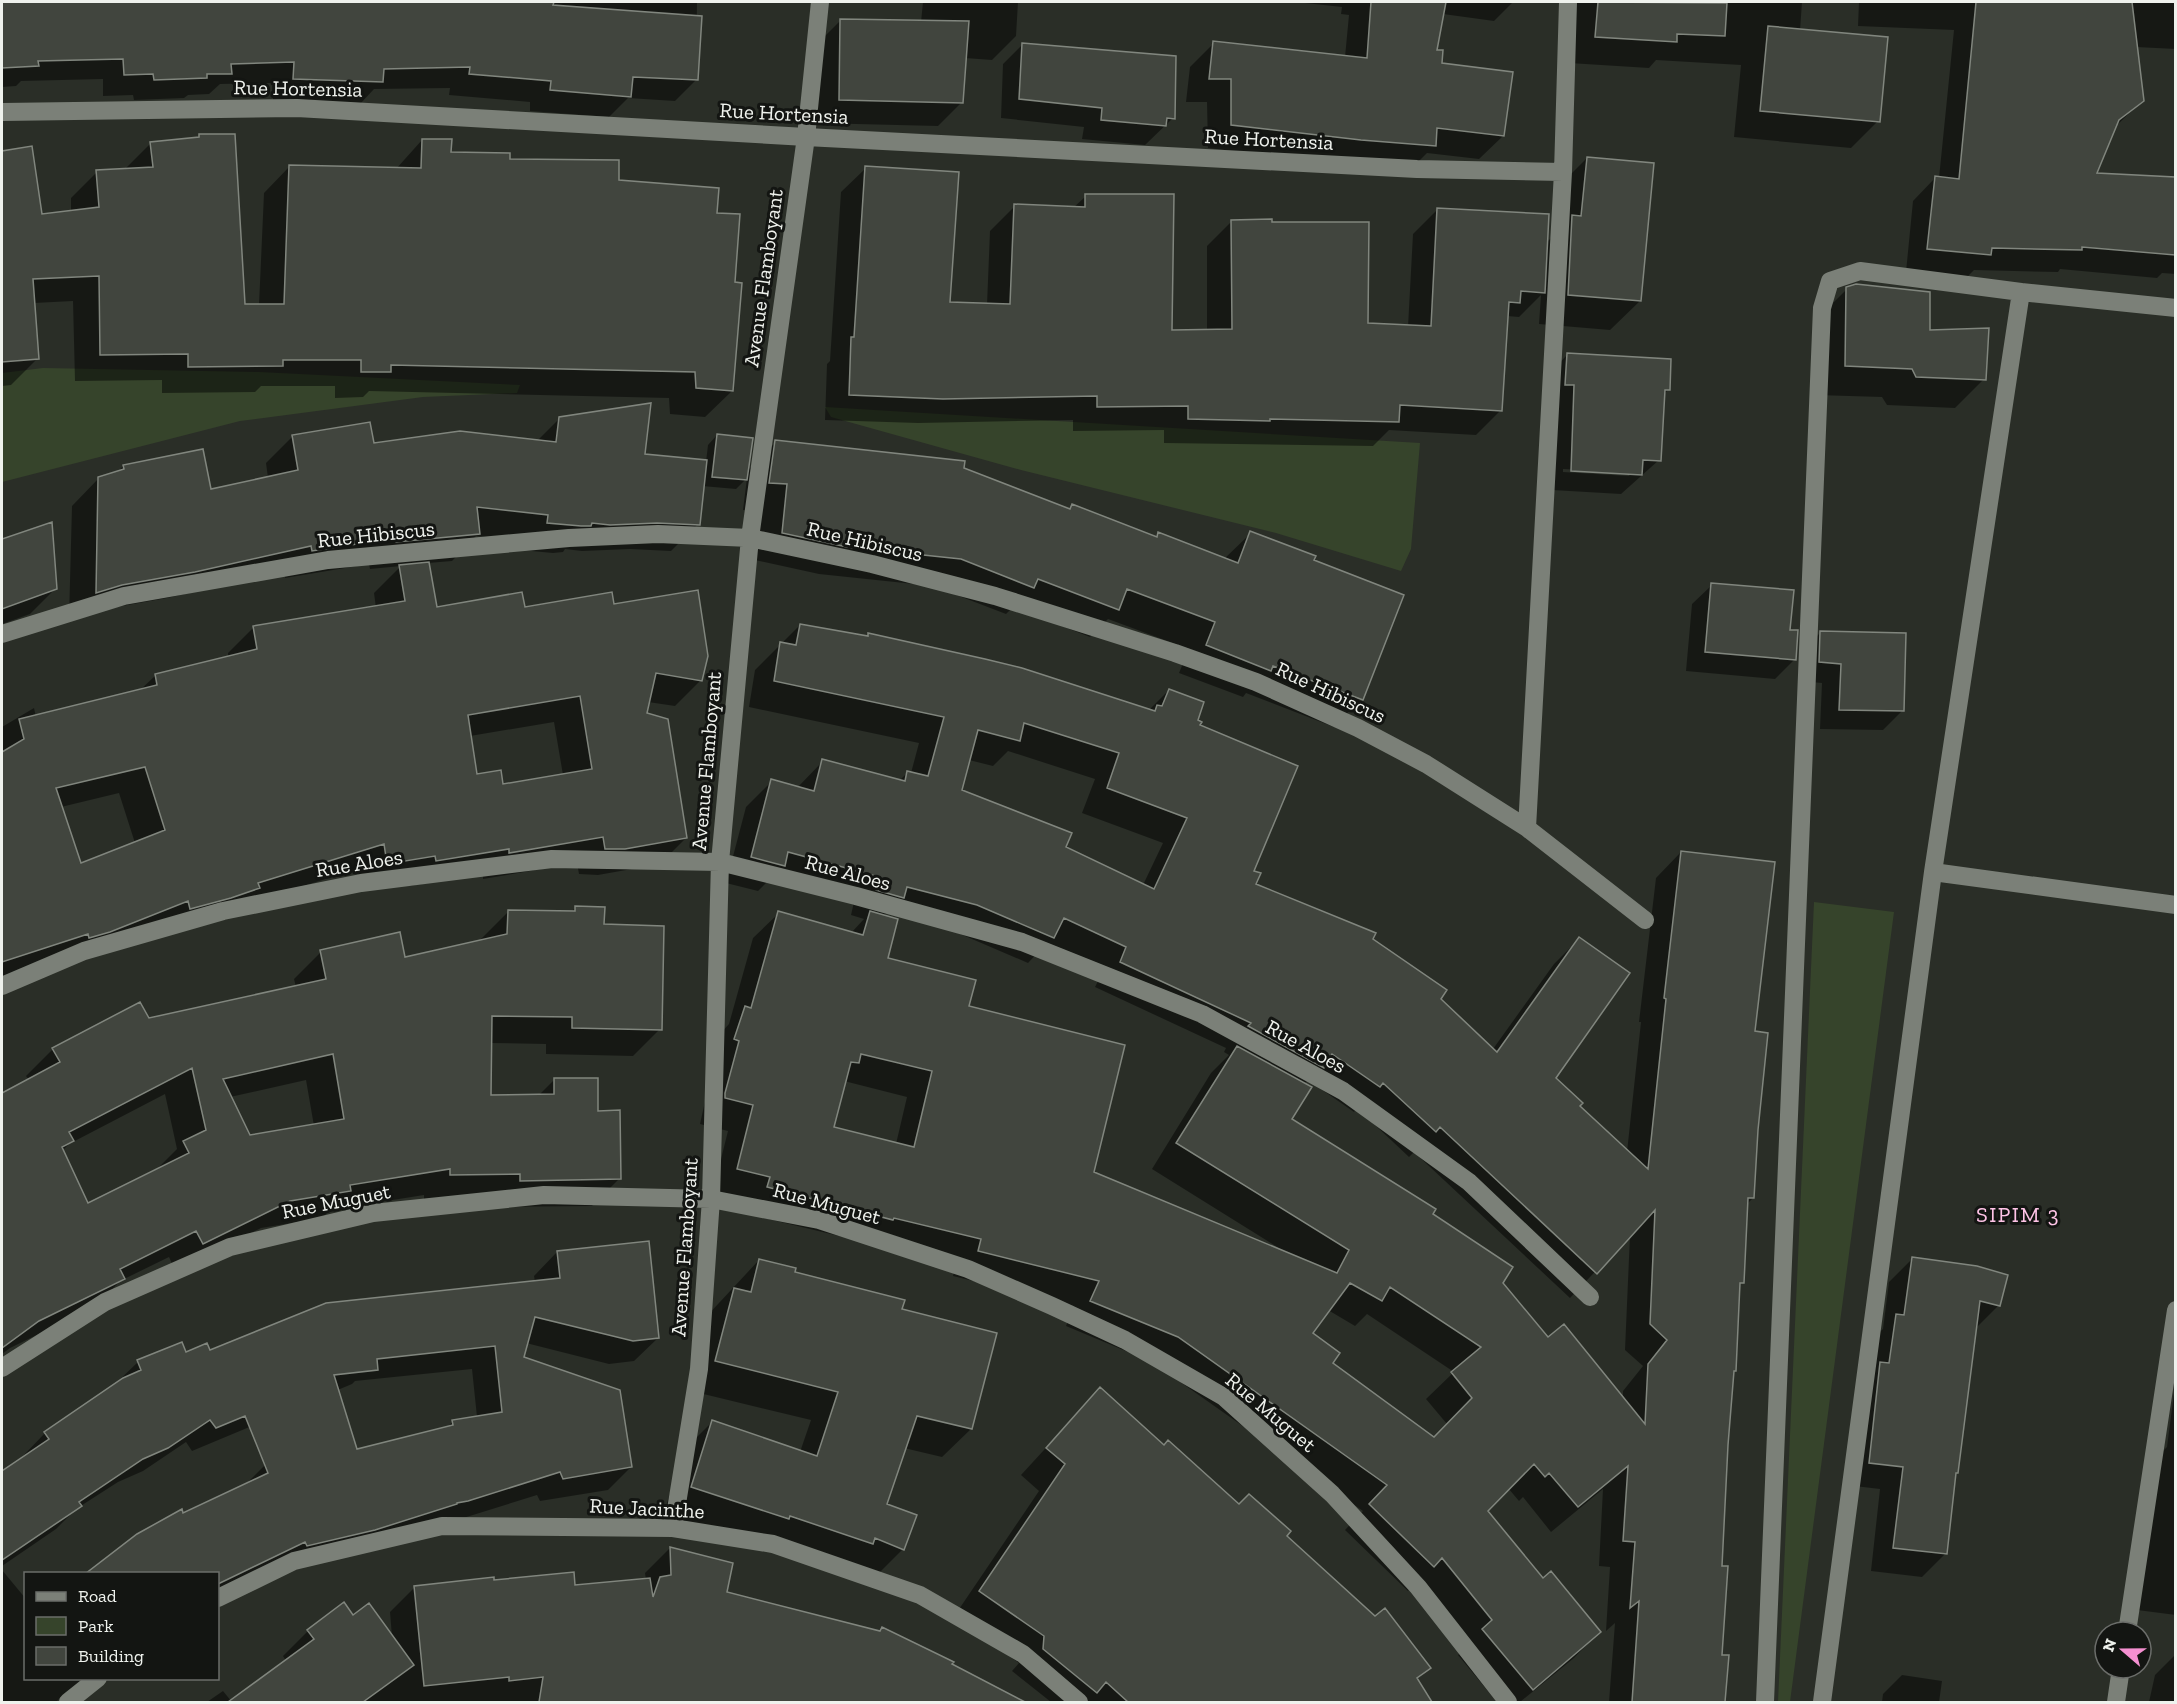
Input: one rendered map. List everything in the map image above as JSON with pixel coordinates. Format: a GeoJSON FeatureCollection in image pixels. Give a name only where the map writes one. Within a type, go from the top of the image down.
{"type":"FeatureCollection","features":[{"type":"Feature","properties":{"kind":"street","name":"Avenue Flamboyant"},"geometry":{"type":"LineString","coordinates":[[673,1528],[699,1369],[711,1199],[720,862],[750,538],[806,137],[820,2]]}},
{"type":"Feature","properties":{"kind":"street"},"geometry":{"type":"LineString","coordinates":[[1527,828],[1563,172],[1568,2]]}},
{"type":"Feature","properties":{"kind":"street","name":"Rue Hortensia"},"geometry":{"type":"LineString","coordinates":[[2,112],[297,108],[1417,169],[1563,172]]}},
{"type":"Feature","properties":{"kind":"street"},"geometry":{"type":"LineString","coordinates":[[1766,1702],[1822,308],[1830,281],[1860,271],[2021,292],[2175,308]]}},
{"type":"Feature","properties":{"kind":"street"},"geometry":{"type":"LineString","coordinates":[[1822,1702],[1933,872],[2021,292]]}},
{"type":"Feature","properties":{"kind":"street","name":"Rue Hibiscus"},"geometry":{"type":"LineString","coordinates":[[2,634],[124,596],[328,560],[569,538],[658,534],[750,538],[872,564],[995,596],[1175,653],[1256,682],[1358,728],[1426,764],[1527,828],[1645,920]]}},
{"type":"Feature","properties":{"kind":"street","name":"Rue Aloes"},"geometry":{"type":"LineString","coordinates":[[2,986],[84,951],[223,911],[361,883],[552,859],[720,862],[856,896],[1022,942],[1202,1014],[1342,1091],[1459,1175],[1590,1297]]}},
{"type":"Feature","properties":{"kind":"street"},"geometry":{"type":"LineString","coordinates":[[1933,872],[2175,905]]}},
{"type":"Feature","properties":{"kind":"street","name":"Rue Muguet"},"geometry":{"type":"LineString","coordinates":[[2,1368],[105,1302],[230,1246],[373,1213],[544,1195],[711,1199],[819,1220],[968,1269],[1125,1340],[1224,1397],[1332,1494],[1411,1578],[1508,1702]]}},
{"type":"Feature","properties":{"kind":"street"},"geometry":{"type":"LineString","coordinates":[[2129,1620],[2175,1310]]}},
{"type":"Feature","properties":{"kind":"street","name":"Rue Jacinthe"},"geometry":{"type":"LineString","coordinates":[[219,1598],[294,1561],[442,1526],[673,1528],[773,1544],[920,1595],[1023,1654],[1079,1702]]}},
{"type":"Feature","properties":{"kind":"street"},"geometry":{"type":"LineString","coordinates":[[68,1702],[96,1680]]}},
{"type":"Feature","properties":{"kind":"street"},"geometry":{"type":"LineString","coordinates":[[2116,1702],[2119,1680]]}},
{"type":"Feature","properties":{"kind":"green space"},"geometry":{"type":"Polygon","coordinates":[[[43,368],[259,372],[520,385],[517,393],[423,397],[240,421],[2,482],[2,373],[43,368]]]}},
{"type":"Feature","properties":{"kind":"green space"},"geometry":{"type":"Polygon","coordinates":[[[825,407],[1420,443],[1411,549],[1401,571],[1276,533],[1021,470],[831,417],[825,407]]]}},
{"type":"Feature","properties":{"kind":"green space"},"geometry":{"type":"Polygon","coordinates":[[[1814,902],[1894,912],[1790,1702],[1778,1702],[1814,902]]]}},
{"type":"Feature","properties":{"kind":"building"},"geometry":{"type":"Polygon","coordinates":[[[2,2],[554,2],[553,5],[702,16],[698,80],[633,77],[631,97],[550,90],[551,81],[469,74],[470,67],[384,69],[383,82],[293,79],[294,62],[231,64],[232,74],[207,74],[207,78],[154,80],[153,74],[124,75],[123,59],[38,61],[39,66],[2,68],[2,2]]]}},
{"type":"Feature","properties":{"kind":"building"},"geometry":{"type":"Polygon","coordinates":[[[1371,2],[1446,2],[1437,50],[1443,50],[1442,63],[1513,72],[1504,136],[1437,128],[1436,146],[1231,125],[1231,79],[1209,79],[1213,41],[1367,58],[1371,2]]]}},
{"type":"Feature","properties":{"kind":"building"},"geometry":{"type":"Polygon","coordinates":[[[1598,2],[1727,3],[1725,36],[1677,34],[1677,42],[1595,37],[1598,2]]]}},
{"type":"Feature","properties":{"kind":"building"},"geometry":{"type":"Polygon","coordinates":[[[1976,2],[2132,2],[2144,101],[2119,120],[2097,173],[2175,177],[2175,255],[2082,247],[2082,250],[1992,248],[1991,255],[1927,249],[1935,176],[1959,179],[1976,2]]]}},
{"type":"Feature","properties":{"kind":"building"},"geometry":{"type":"Polygon","coordinates":[[[840,19],[969,21],[963,103],[839,100],[840,19]]]}},
{"type":"Feature","properties":{"kind":"building"},"geometry":{"type":"Polygon","coordinates":[[[1768,26],[1888,37],[1880,122],[1760,111],[1768,26]]]}},
{"type":"Feature","properties":{"kind":"building"},"geometry":{"type":"Polygon","coordinates":[[[1022,43],[1176,56],[1175,119],[1167,118],[1166,126],[1101,120],[1102,108],[1019,99],[1022,43]]]}},
{"type":"Feature","properties":{"kind":"building"},"geometry":{"type":"Polygon","coordinates":[[[199,134],[235,134],[245,304],[284,304],[289,165],[421,168],[422,139],[452,139],[451,152],[510,153],[510,159],[619,160],[619,180],[719,188],[717,213],[740,214],[735,282],[742,283],[733,391],[696,388],[695,372],[391,365],[391,372],[361,372],[361,360],[283,360],[283,366],[188,367],[188,354],[100,355],[99,276],[33,279],[39,359],[2,362],[2,151],[32,146],[42,214],[99,207],[96,170],[153,167],[150,142],[199,137],[199,134]]]}},
{"type":"Feature","properties":{"kind":"building"},"geometry":{"type":"Polygon","coordinates":[[[1587,157],[1654,163],[1641,301],[1568,295],[1572,215],[1581,216],[1587,157]]]}},
{"type":"Feature","properties":{"kind":"building"},"geometry":{"type":"Polygon","coordinates":[[[865,166],[959,172],[950,302],[1010,304],[1014,204],[1085,207],[1085,194],[1174,194],[1172,330],[1232,329],[1231,220],[1369,222],[1368,323],[1431,326],[1437,208],[1549,214],[1545,293],[1521,291],[1520,303],[1509,302],[1502,411],[1400,405],[1399,422],[1188,419],[1188,406],[1097,407],[1097,396],[943,399],[849,395],[851,337],[854,337],[865,166]]]}},
{"type":"Feature","properties":{"kind":"building"},"geometry":{"type":"Polygon","coordinates":[[[1856,284],[1930,292],[1930,330],[1989,328],[1986,380],[1916,377],[1912,369],[1845,366],[1846,287],[1856,284]]]}},
{"type":"Feature","properties":{"kind":"building"},"geometry":{"type":"Polygon","coordinates":[[[1567,353],[1671,359],[1670,390],[1665,390],[1661,461],[1643,460],[1642,475],[1571,471],[1574,385],[1565,385],[1567,353]]]}},
{"type":"Feature","properties":{"kind":"building"},"geometry":{"type":"Polygon","coordinates":[[[651,403],[645,454],[707,460],[700,525],[592,523],[591,526],[581,526],[547,523],[548,515],[477,507],[480,534],[396,542],[396,538],[312,551],[311,546],[195,572],[122,585],[96,593],[98,477],[124,469],[123,465],[203,449],[211,489],[298,470],[292,435],[370,422],[374,443],[460,431],[556,442],[559,417],[651,403]]]}},
{"type":"Feature","properties":{"kind":"building"},"geometry":{"type":"Polygon","coordinates":[[[717,434],[753,438],[747,480],[712,477],[717,434]]]}},
{"type":"Feature","properties":{"kind":"building"},"geometry":{"type":"Polygon","coordinates":[[[775,440],[965,461],[964,468],[1070,509],[1072,504],[1157,537],[1158,532],[1238,563],[1250,531],[1316,556],[1314,560],[1404,595],[1363,700],[1273,666],[1271,671],[1206,645],[1215,622],[1127,589],[1119,610],[1038,579],[1034,588],[961,559],[847,547],[782,533],[787,484],[769,483],[775,440]]]}},
{"type":"Feature","properties":{"kind":"building"},"geometry":{"type":"Polygon","coordinates":[[[52,522],[57,589],[2,609],[2,539],[52,522]]]}},
{"type":"Feature","properties":{"kind":"building"},"geometry":{"type":"Polygon","coordinates":[[[429,562],[437,607],[522,592],[525,607],[612,592],[614,604],[698,590],[708,656],[702,681],[656,673],[647,713],[668,719],[687,838],[625,849],[605,849],[603,837],[509,853],[509,849],[436,861],[435,856],[387,864],[384,844],[258,883],[260,888],[231,898],[190,909],[188,901],[110,932],[89,938],[88,934],[2,962],[2,752],[24,739],[19,719],[157,685],[155,674],[257,649],[253,626],[405,601],[399,565],[429,562]],[[580,696],[468,715],[477,774],[501,770],[503,784],[592,769],[580,696]],[[145,767],[56,788],[81,863],[165,830],[145,767]]]}},
{"type":"Feature","properties":{"kind":"building"},"geometry":{"type":"Polygon","coordinates":[[[1711,583],[1794,590],[1790,630],[1798,630],[1796,660],[1705,652],[1711,583]]]}},
{"type":"Feature","properties":{"kind":"building"},"geometry":{"type":"Polygon","coordinates":[[[800,624],[868,636],[868,633],[1022,668],[1155,711],[1157,705],[1162,706],[1169,689],[1204,702],[1198,720],[1202,722],[1200,725],[1298,766],[1254,871],[1261,873],[1256,884],[1376,933],[1373,939],[1447,990],[1441,999],[1497,1052],[1579,937],[1630,973],[1556,1078],[1583,1103],[1580,1106],[1648,1169],[1681,851],[1775,862],[1755,1031],[1768,1033],[1754,1198],[1748,1198],[1744,1283],[1740,1283],[1736,1371],[1734,1371],[1728,1445],[1722,1566],[1728,1566],[1722,1655],[1729,1655],[1725,1702],[1632,1702],[1639,1601],[1630,1608],[1635,1542],[1623,1541],[1628,1466],[1578,1507],[1549,1473],[1545,1477],[1534,1464],[1488,1511],[1543,1578],[1551,1571],[1601,1632],[1533,1690],[1482,1629],[1492,1620],[1442,1558],[1434,1567],[1369,1504],[1387,1485],[1178,1337],[1090,1301],[1099,1281],[978,1251],[981,1239],[894,1218],[893,1220],[767,1187],[770,1177],[737,1169],[753,1105],[725,1098],[725,1093],[739,1041],[734,1039],[745,1006],[751,1008],[778,911],[863,935],[870,911],[898,919],[888,958],[976,980],[969,1006],[1125,1045],[1094,1172],[1337,1273],[1349,1250],[1176,1143],[1237,1046],[1312,1087],[1292,1119],[1436,1209],[1433,1214],[1513,1267],[1503,1283],[1548,1337],[1564,1324],[1645,1424],[1648,1364],[1667,1340],[1650,1324],[1655,1210],[1597,1274],[1440,1127],[1436,1132],[1383,1083],[1380,1087],[1332,1054],[1324,1068],[1248,1026],[1251,1023],[1120,962],[1126,947],[1064,918],[1054,938],[977,905],[907,887],[904,898],[876,890],[879,877],[788,852],[785,866],[751,857],[771,779],[814,791],[822,759],[905,781],[907,771],[928,776],[944,717],[774,681],[780,642],[796,645],[800,624]],[[1024,723],[1020,741],[978,730],[962,790],[1072,833],[1066,847],[1154,889],[1187,818],[1107,788],[1119,753],[1024,723]],[[861,1054],[859,1063],[851,1062],[834,1127],[914,1147],[932,1071],[861,1054]],[[1350,1283],[1313,1333],[1340,1353],[1333,1363],[1434,1437],[1472,1398],[1451,1372],[1481,1347],[1390,1287],[1382,1301],[1350,1283]]]}},
{"type":"Feature","properties":{"kind":"building"},"geometry":{"type":"Polygon","coordinates":[[[1820,631],[1906,633],[1904,711],[1839,710],[1841,664],[1819,662],[1820,631]]]}},
{"type":"Feature","properties":{"kind":"building"},"geometry":{"type":"Polygon","coordinates":[[[575,906],[605,907],[604,924],[664,926],[662,1030],[572,1028],[572,1017],[492,1016],[491,1095],[554,1094],[554,1078],[598,1078],[598,1111],[620,1110],[621,1179],[520,1181],[520,1174],[450,1175],[450,1169],[350,1185],[351,1191],[290,1201],[203,1244],[196,1231],[120,1269],[125,1279],[39,1321],[2,1348],[2,1093],[60,1062],[52,1048],[140,1002],[149,1018],[326,979],[320,950],[400,932],[405,957],[507,934],[508,910],[575,911],[575,906]],[[333,1054],[223,1079],[250,1135],[344,1119],[333,1054]],[[192,1068],[69,1132],[74,1141],[62,1147],[88,1203],[189,1153],[183,1141],[206,1130],[192,1068]]]}},
{"type":"Feature","properties":{"kind":"building"},"geometry":{"type":"Polygon","coordinates":[[[649,1241],[659,1338],[633,1341],[535,1317],[524,1357],[620,1390],[632,1467],[563,1479],[560,1472],[375,1530],[307,1546],[305,1542],[219,1584],[219,1572],[88,1572],[137,1534],[182,1509],[183,1513],[268,1473],[245,1416],[216,1428],[210,1420],[168,1448],[143,1459],[79,1502],[82,1506],[2,1560],[2,1471],[49,1439],[44,1432],[123,1378],[141,1370],[137,1360],[182,1342],[186,1352],[207,1343],[210,1350],[326,1303],[560,1278],[557,1251],[649,1241]],[[495,1346],[377,1359],[378,1370],[334,1375],[357,1449],[453,1425],[452,1420],[502,1412],[495,1346]]]}},
{"type":"Feature","properties":{"kind":"building"},"geometry":{"type":"Polygon","coordinates":[[[1912,1257],[1977,1266],[2008,1275],[2000,1306],[1980,1301],[1947,1554],[1893,1548],[1903,1467],[1869,1463],[1880,1362],[1889,1363],[1896,1314],[1904,1315],[1912,1257]]]}},
{"type":"Feature","properties":{"kind":"building"},"geometry":{"type":"Polygon","coordinates":[[[759,1259],[796,1268],[795,1272],[905,1300],[902,1309],[997,1333],[972,1429],[917,1416],[887,1504],[917,1515],[904,1550],[875,1538],[873,1544],[790,1516],[789,1519],[691,1487],[712,1420],[817,1456],[838,1392],[715,1361],[734,1288],[751,1292],[759,1259]]]}},
{"type":"Feature","properties":{"kind":"building"},"geometry":{"type":"Polygon","coordinates":[[[1100,1387],[1164,1445],[1168,1440],[1239,1504],[1249,1494],[1291,1531],[1287,1536],[1375,1616],[1385,1608],[1431,1668],[1417,1678],[1432,1702],[1128,1702],[1106,1682],[1097,1693],[1043,1649],[1044,1636],[979,1591],[1065,1464],[1046,1448],[1100,1387]]]}},
{"type":"Feature","properties":{"kind":"building"},"geometry":{"type":"Polygon","coordinates":[[[670,1547],[733,1563],[727,1592],[880,1631],[882,1627],[954,1662],[952,1664],[1025,1702],[539,1702],[543,1677],[509,1681],[509,1677],[424,1686],[414,1586],[494,1577],[494,1580],[574,1572],[575,1585],[650,1578],[653,1597],[660,1577],[671,1575],[670,1547]]]}},
{"type":"Feature","properties":{"kind":"building"},"geometry":{"type":"Polygon","coordinates":[[[344,1602],[353,1615],[369,1603],[414,1665],[363,1702],[228,1702],[314,1639],[307,1630],[344,1602]]]}},
{"type":"Feature","properties":{"kind":"district","name":"SIPIM 3"},"geometry":{"type":"Point","coordinates":[2018,1214]}}]}
